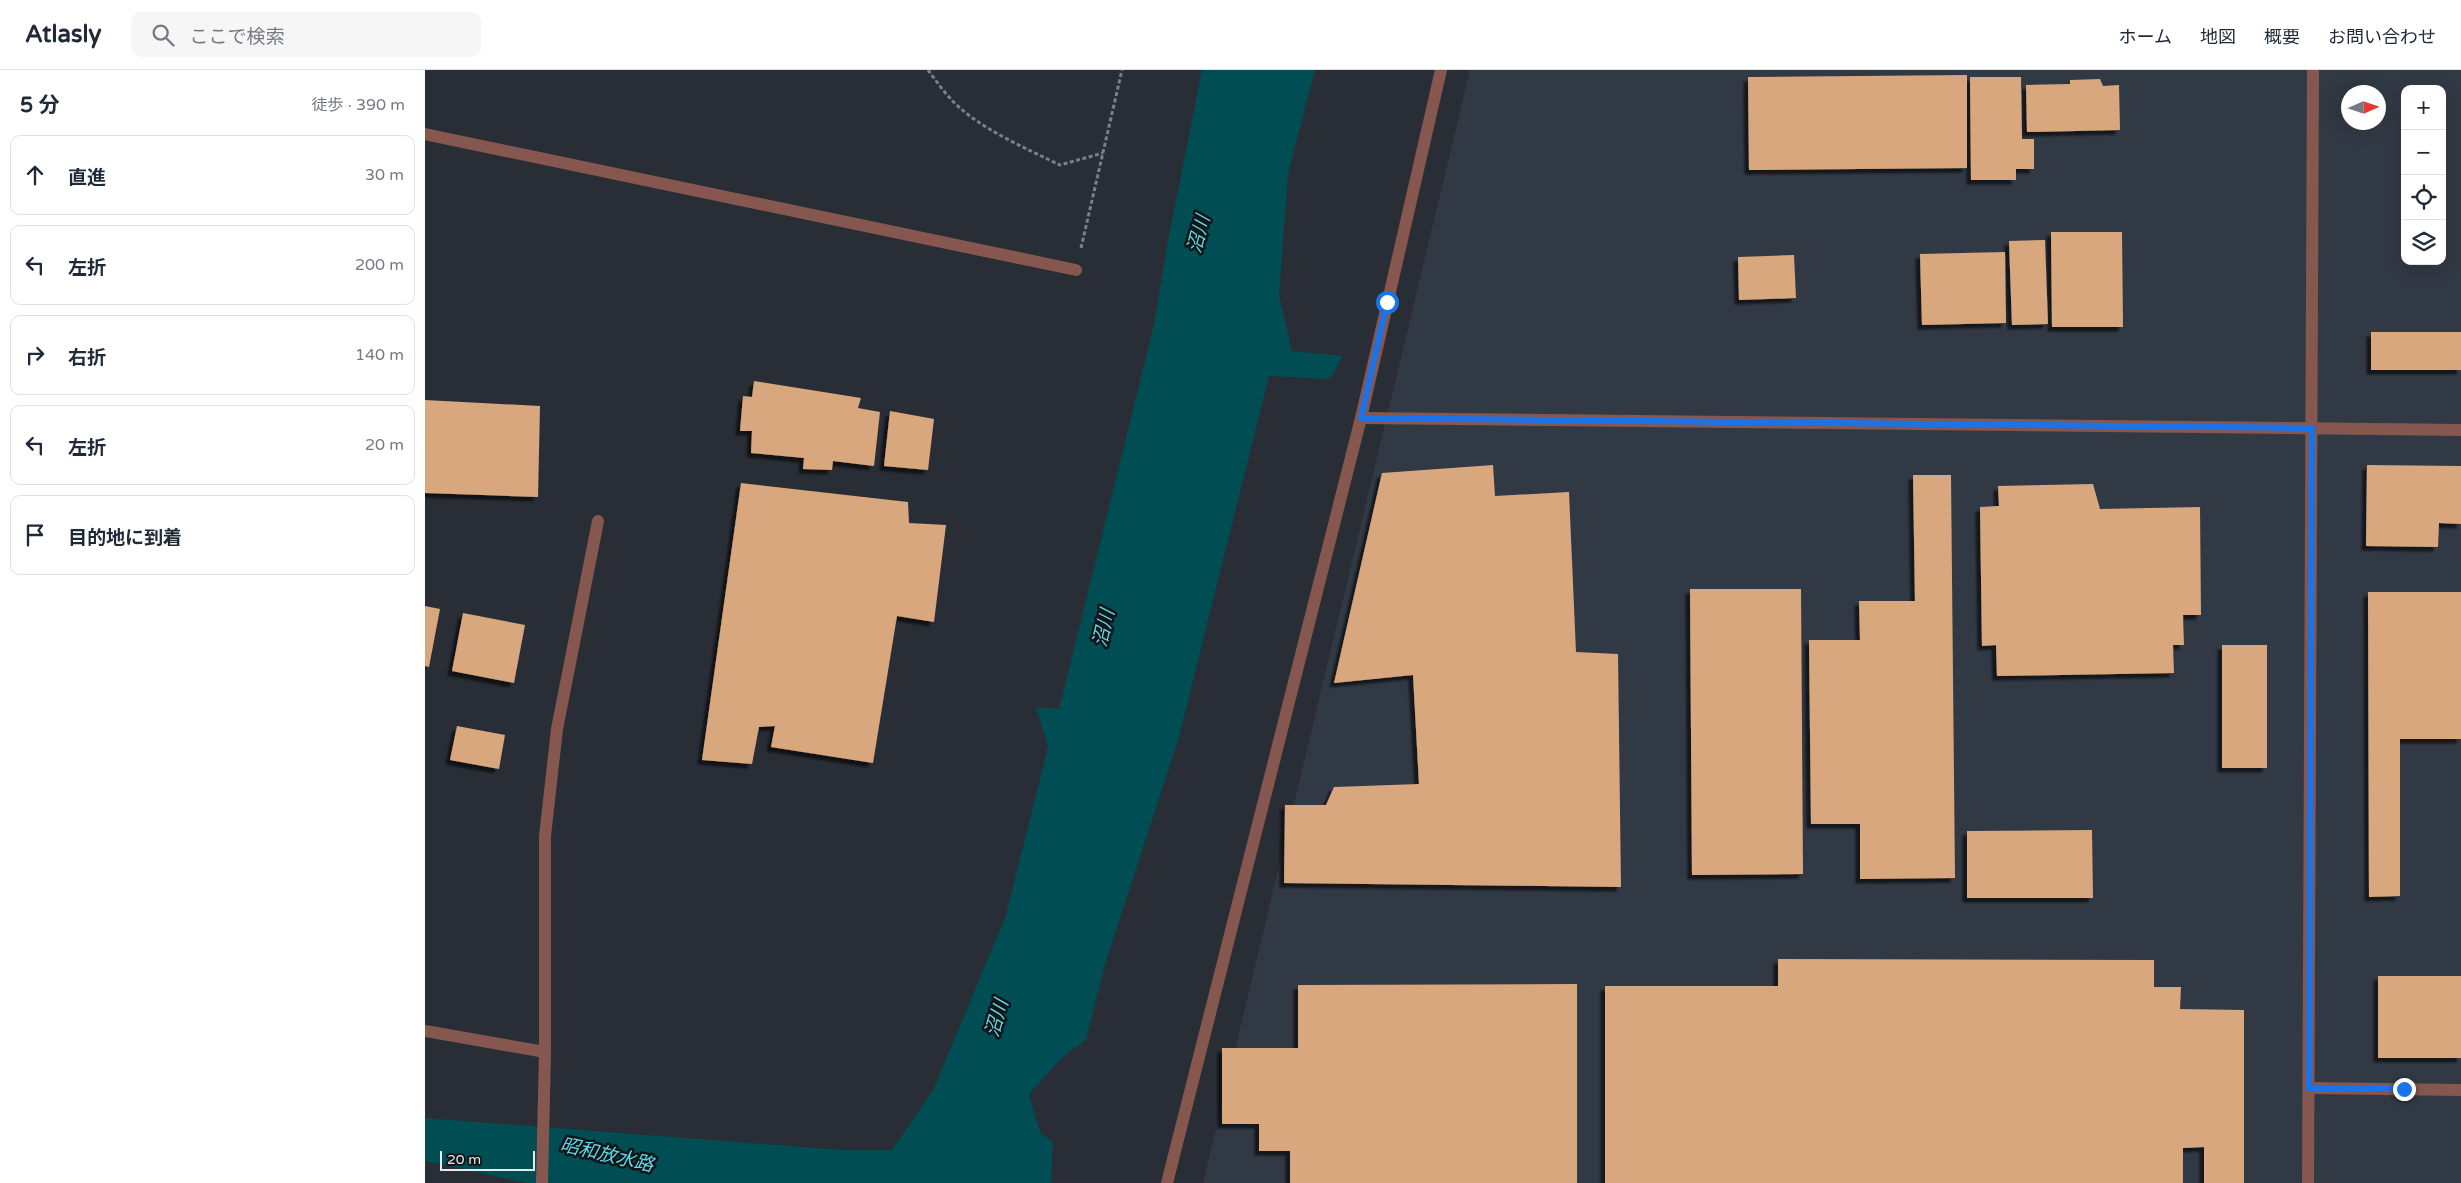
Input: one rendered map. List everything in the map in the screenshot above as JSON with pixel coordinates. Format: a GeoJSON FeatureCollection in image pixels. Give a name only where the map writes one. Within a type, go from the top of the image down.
{"type":"FeatureCollection","features":[{"type":"Feature","properties":{"kind":"street"},"geometry":{"type":"LineString","coordinates":[[1167,1183],[1361,418],[1441,70]]}},
{"type":"Feature","properties":{"kind":"street"},"geometry":{"type":"LineString","coordinates":[[2308,1183],[2313,70]]}},
{"type":"Feature","properties":{"kind":"street"},"geometry":{"type":"LineString","coordinates":[[425,134],[1076,270]]}},
{"type":"Feature","properties":{"kind":"street"},"geometry":{"type":"LineString","coordinates":[[1361,418],[2461,430]]}},
{"type":"Feature","properties":{"kind":"street"},"geometry":{"type":"LineString","coordinates":[[542,1183],[545,1052],[545,836],[557,728],[598,521]]}},
{"type":"Feature","properties":{"kind":"street"},"geometry":{"type":"LineString","coordinates":[[425,1031],[545,1052]]}},
{"type":"Feature","properties":{"kind":"street"},"geometry":{"type":"LineString","coordinates":[[2309,1088],[2461,1090]]}},
{"type":"Feature","properties":{"kind":"path"},"geometry":{"type":"LineString","coordinates":[[929,70],[950,100],[972,117],[1013,142],[1059,166],[1103,153]]}},
{"type":"Feature","properties":{"kind":"path"},"geometry":{"type":"LineString","coordinates":[[1076,270],[1122,70]]}},
{"type":"Feature","properties":{"kind":"shaded area"},"geometry":{"type":"Polygon","coordinates":[[[1470,70],[2461,70],[2461,1183],[1203,1183],[1470,70]]]}},
{"type":"Feature","properties":{"kind":"water"},"geometry":{"type":"Polygon","coordinates":[[[1202,70],[1315,70],[1288,174],[1279,296],[1292,351],[1343,356],[1330,379],[1269,376],[1179,737],[1104,968],[1086,1040],[1064,1056],[1029,1094],[1040,1132],[1053,1142],[1051,1183],[527,1183],[425,1161],[425,1118],[842,1150],[892,1150],[933,1090],[1005,918],[1048,747],[1036,707],[1059,709],[1154,325],[1167,246],[1202,70]]]}},
{"type":"Feature","properties":{"kind":"building"},"geometry":{"type":"Polygon","coordinates":[[[1967,75],[1967,168],[1749,170],[1748,77],[1967,75]]]}},
{"type":"Feature","properties":{"kind":"building"},"geometry":{"type":"Polygon","coordinates":[[[1970,77],[2021,77],[2022,139],[2034,139],[2034,169],[2016,169],[2016,180],[1971,180],[1970,77]]]}},
{"type":"Feature","properties":{"kind":"building"},"geometry":{"type":"Polygon","coordinates":[[[2100,79],[2103,86],[2119,85],[2120,130],[2027,132],[2026,85],[2070,84],[2070,80],[2100,79]]]}},
{"type":"Feature","properties":{"kind":"building"},"geometry":{"type":"Polygon","coordinates":[[[2051,232],[2122,232],[2123,327],[2052,327],[2051,232]]]}},
{"type":"Feature","properties":{"kind":"building"},"geometry":{"type":"Polygon","coordinates":[[[2045,240],[2048,324],[2012,325],[2009,241],[2045,240]]]}},
{"type":"Feature","properties":{"kind":"building"},"geometry":{"type":"Polygon","coordinates":[[[2005,252],[2006,323],[1922,325],[1920,254],[2005,252]]]}},
{"type":"Feature","properties":{"kind":"building"},"geometry":{"type":"Polygon","coordinates":[[[1794,255],[1796,298],[1739,300],[1738,257],[1794,255]]]}},
{"type":"Feature","properties":{"kind":"building"},"geometry":{"type":"Polygon","coordinates":[[[2371,332],[2461,332],[2461,370],[2371,370],[2371,332]]]}},
{"type":"Feature","properties":{"kind":"building"},"geometry":{"type":"Polygon","coordinates":[[[754,381],[861,398],[858,408],[880,412],[874,466],[833,461],[832,470],[803,469],[804,458],[751,453],[752,431],[740,431],[743,396],[752,397],[754,381]]]}},
{"type":"Feature","properties":{"kind":"building"},"geometry":{"type":"Polygon","coordinates":[[[425,400],[540,406],[538,497],[425,493],[425,400]]]}},
{"type":"Feature","properties":{"kind":"building"},"geometry":{"type":"Polygon","coordinates":[[[890,411],[934,419],[928,470],[884,466],[890,411]]]}},
{"type":"Feature","properties":{"kind":"building"},"geometry":{"type":"Polygon","coordinates":[[[1493,465],[1495,496],[1569,492],[1576,652],[1618,654],[1621,887],[1284,883],[1285,805],[1326,805],[1334,787],[1419,784],[1413,675],[1334,683],[1382,473],[1493,465]]]}},
{"type":"Feature","properties":{"kind":"building"},"geometry":{"type":"Polygon","coordinates":[[[2367,465],[2461,466],[2461,524],[2439,523],[2438,547],[2366,546],[2367,465]]]}},
{"type":"Feature","properties":{"kind":"building"},"geometry":{"type":"Polygon","coordinates":[[[1913,475],[1951,475],[1955,878],[1860,879],[1860,824],[1811,824],[1809,640],[1860,640],[1859,601],[1915,601],[1913,475]]]}},
{"type":"Feature","properties":{"kind":"building"},"geometry":{"type":"Polygon","coordinates":[[[741,483],[908,502],[909,523],[946,525],[934,622],[897,616],[873,763],[771,747],[775,726],[759,727],[752,764],[702,760],[741,483]]]}},
{"type":"Feature","properties":{"kind":"building"},"geometry":{"type":"Polygon","coordinates":[[[2093,484],[2100,509],[2200,507],[2201,615],[2183,615],[2184,645],[2173,645],[2174,673],[1997,676],[1996,645],[1982,646],[1980,507],[1999,506],[1998,486],[2093,484]]]}},
{"type":"Feature","properties":{"kind":"building"},"geometry":{"type":"Polygon","coordinates":[[[1690,589],[1801,589],[1803,874],[1692,875],[1690,589]]]}},
{"type":"Feature","properties":{"kind":"building"},"geometry":{"type":"Polygon","coordinates":[[[2368,592],[2461,592],[2461,739],[2400,739],[2400,896],[2369,897],[2368,592]]]}},
{"type":"Feature","properties":{"kind":"building"},"geometry":{"type":"Polygon","coordinates":[[[425,606],[440,609],[429,667],[425,666],[425,606]]]}},
{"type":"Feature","properties":{"kind":"building"},"geometry":{"type":"Polygon","coordinates":[[[463,613],[525,625],[514,683],[452,671],[463,613]]]}},
{"type":"Feature","properties":{"kind":"building"},"geometry":{"type":"Polygon","coordinates":[[[2222,645],[2267,645],[2267,768],[2222,768],[2222,645]]]}},
{"type":"Feature","properties":{"kind":"building"},"geometry":{"type":"Polygon","coordinates":[[[457,726],[505,735],[499,769],[450,760],[457,726]]]}},
{"type":"Feature","properties":{"kind":"building"},"geometry":{"type":"Polygon","coordinates":[[[2092,830],[2093,898],[1967,898],[1967,831],[2092,830]]]}},
{"type":"Feature","properties":{"kind":"building"},"geometry":{"type":"Polygon","coordinates":[[[1778,959],[2154,960],[2154,987],[2181,987],[2180,1009],[2244,1010],[2244,1183],[2204,1183],[2204,1147],[2183,1148],[2183,1183],[1605,1183],[1605,986],[1778,986],[1778,959]]]}},
{"type":"Feature","properties":{"kind":"building"},"geometry":{"type":"Polygon","coordinates":[[[2378,976],[2461,976],[2461,1058],[2378,1058],[2378,976]]]}},
{"type":"Feature","properties":{"kind":"building"},"geometry":{"type":"Polygon","coordinates":[[[1577,984],[1577,1183],[1290,1183],[1290,1151],[1259,1151],[1259,1124],[1222,1124],[1222,1048],[1298,1048],[1298,985],[1577,984]]]}},
{"type":"Feature","properties":{"kind":"route"},"geometry":{"type":"LineString","coordinates":[[1387,302],[1361,418],[2312,428],[2309,1088],[2404,1089]]}},
{"type":"Feature","properties":{"kind":"water label","name":"沼川"},"geometry":{"type":"Point","coordinates":[1198,234]}},
{"type":"Feature","properties":{"kind":"water label","name":"沼川"},"geometry":{"type":"Point","coordinates":[1103,628]}},
{"type":"Feature","properties":{"kind":"water label","name":"沼川"},"geometry":{"type":"Point","coordinates":[996,1018]}},
{"type":"Feature","properties":{"kind":"water label","name":"昭和放水路"},"geometry":{"type":"Point","coordinates":[607,1154]}}]}
